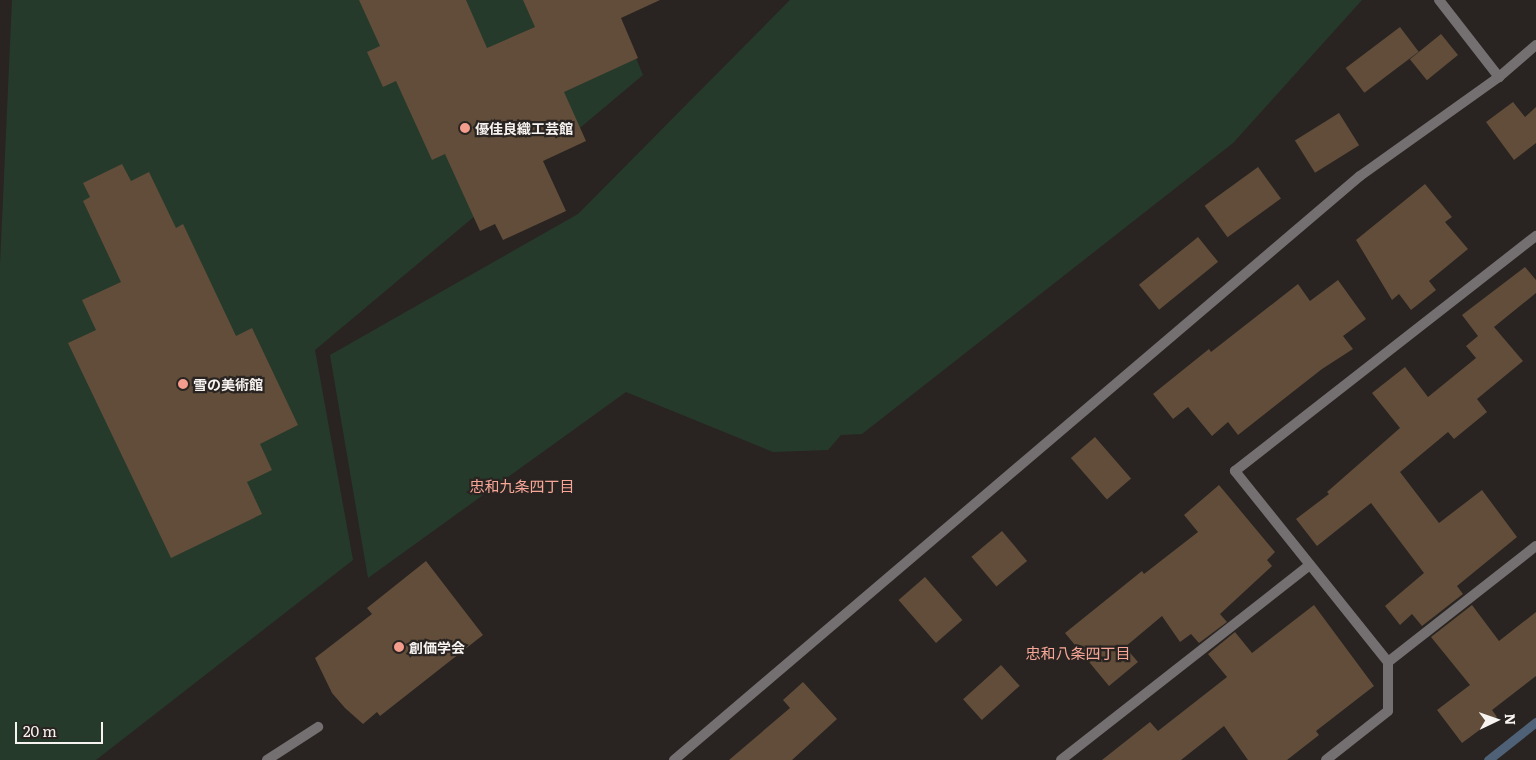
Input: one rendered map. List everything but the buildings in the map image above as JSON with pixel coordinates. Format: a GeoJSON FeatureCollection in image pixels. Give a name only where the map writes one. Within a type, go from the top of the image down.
{"type":"FeatureCollection","features":[{"type":"Feature","properties":{"kind":"street"},"geometry":{"type":"LineString","coordinates":[[1439,0],[1499,78]]}},
{"type":"Feature","properties":{"kind":"street"},"geometry":{"type":"LineString","coordinates":[[674,760],[1360,176],[1499,78],[1536,45]]}},
{"type":"Feature","properties":{"kind":"street"},"geometry":{"type":"LineString","coordinates":[[1326,760],[1388,711],[1388,662],[1235,471],[1536,236]]}},
{"type":"Feature","properties":{"kind":"street"},"geometry":{"type":"LineString","coordinates":[[1388,662],[1536,546]]}},
{"type":"Feature","properties":{"kind":"street"},"geometry":{"type":"LineString","coordinates":[[1061,760],[1310,565]]}},
{"type":"Feature","properties":{"kind":"street"},"geometry":{"type":"LineString","coordinates":[[267,760],[318,727]]}},
{"type":"Feature","properties":{"kind":"green space"},"geometry":{"type":"Polygon","coordinates":[[[12,0],[612,0],[643,75],[315,350],[353,560],[96,760],[0,760],[0,265],[12,0]]]}},
{"type":"Feature","properties":{"kind":"green space"},"geometry":{"type":"Polygon","coordinates":[[[790,0],[1362,0],[1233,143],[862,434],[841,435],[828,450],[773,452],[626,392],[368,578],[330,355],[578,214],[790,0]]]}},
{"type":"Feature","properties":{"kind":"waterway"},"geometry":{"type":"LineString","coordinates":[[1488,760],[1536,722]]}},
{"type":"Feature","properties":{"kind":"place","name":"優佳良織工芸館"},"geometry":{"type":"Point","coordinates":[465,128]}},
{"type":"Feature","properties":{"kind":"place","name":"雪の美術館"},"geometry":{"type":"Point","coordinates":[183,384]}},
{"type":"Feature","properties":{"kind":"place","name":"創価学会"},"geometry":{"type":"Point","coordinates":[399,647]}},
{"type":"Feature","properties":{"kind":"district","name":"忠和九条四丁目"},"geometry":{"type":"Point","coordinates":[522,486]}},
{"type":"Feature","properties":{"kind":"district","name":"忠和八条四丁目"},"geometry":{"type":"Point","coordinates":[1078,653]}}]}
